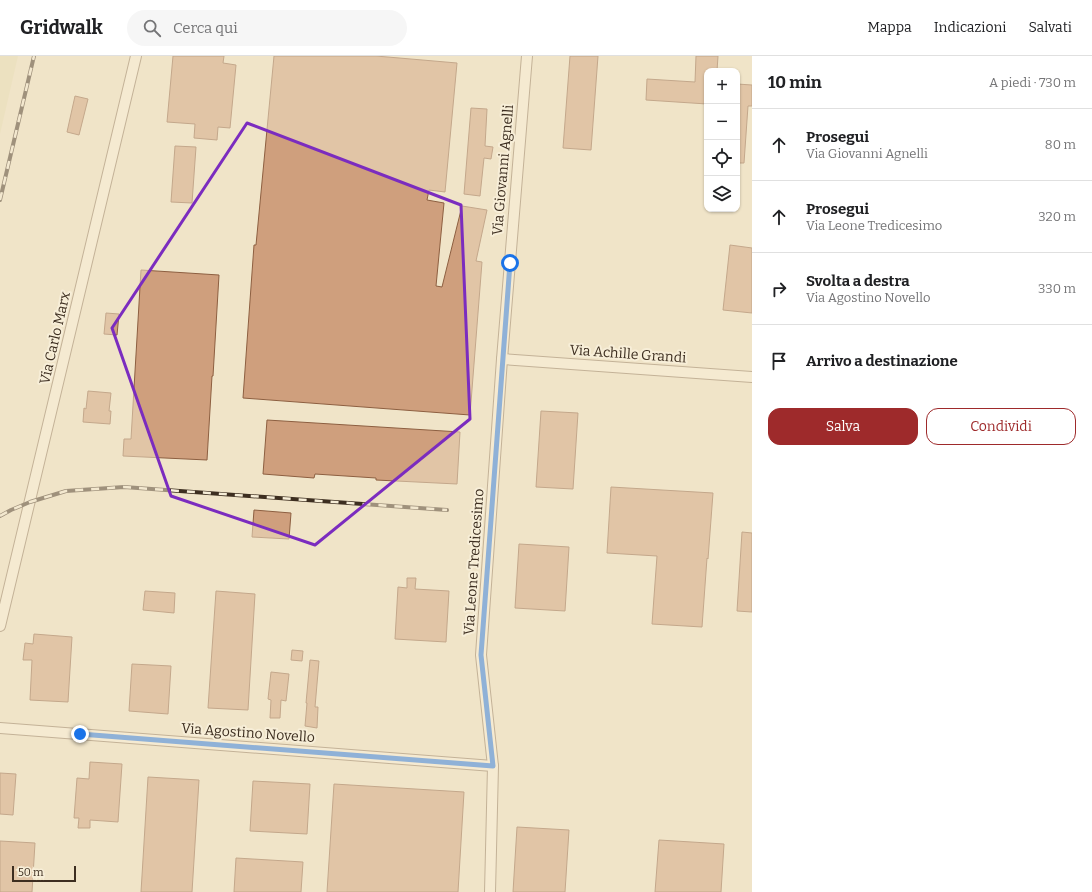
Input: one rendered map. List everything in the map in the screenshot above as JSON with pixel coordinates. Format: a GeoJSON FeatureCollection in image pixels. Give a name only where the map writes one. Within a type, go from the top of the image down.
{"type":"FeatureCollection","features":[{"type":"Feature","properties":{"kind":"street","name":"Via Carlo Marx"},"geometry":{"type":"LineString","coordinates":[[0,626],[136,56]]}},
{"type":"Feature","properties":{"kind":"street","name":"Via Giovanni Agnelli"},"geometry":{"type":"LineString","coordinates":[[502,359],[526,56]]}},
{"type":"Feature","properties":{"kind":"street","name":"Via Achille Grandi"},"geometry":{"type":"LineString","coordinates":[[502,359],[752,377]]}},
{"type":"Feature","properties":{"kind":"street","name":"Via Leone Tredicesimo"},"geometry":{"type":"LineString","coordinates":[[490,892],[493,766],[481,655],[502,359]]}},
{"type":"Feature","properties":{"kind":"street","name":"Via Agostino Novello"},"geometry":{"type":"LineString","coordinates":[[0,728],[493,766]]}},
{"type":"Feature","properties":{"kind":"highlighted area"},"geometry":{"type":"Polygon","coordinates":[[[247,123],[461,205],[470,419],[315,545],[171,496],[112,328],[247,123]]]}},
{"type":"Feature","properties":{"kind":"shaded area"},"geometry":{"type":"Polygon","coordinates":[[[0,56],[18,56],[0,134],[0,56]]]}},
{"type":"Feature","properties":{"kind":"building"},"geometry":{"type":"Polygon","coordinates":[[[173,56],[224,56],[223,63],[236,65],[230,128],[218,127],[217,140],[194,138],[195,124],[167,122],[173,56]]]}},
{"type":"Feature","properties":{"kind":"building"},"geometry":{"type":"Polygon","coordinates":[[[274,56],[376,56],[457,63],[445,192],[429,190],[427,200],[444,203],[436,286],[442,287],[462,206],[487,210],[476,261],[482,262],[470,415],[243,398],[254,245],[256,245],[274,56]]]}},
{"type":"Feature","properties":{"kind":"building"},"geometry":{"type":"Polygon","coordinates":[[[570,56],[598,56],[591,150],[563,148],[570,56]]]}},
{"type":"Feature","properties":{"kind":"building"},"geometry":{"type":"Polygon","coordinates":[[[696,56],[718,56],[717,68],[704,68],[704,104],[646,100],[647,79],[695,82],[696,56]]]}},
{"type":"Feature","properties":{"kind":"building"},"geometry":{"type":"Polygon","coordinates":[[[740,84],[752,85],[752,106],[748,106],[744,163],[740,163],[740,84]]]}},
{"type":"Feature","properties":{"kind":"building"},"geometry":{"type":"Polygon","coordinates":[[[75,96],[88,99],[79,135],[67,132],[75,96]]]}},
{"type":"Feature","properties":{"kind":"building"},"geometry":{"type":"Polygon","coordinates":[[[471,108],[487,109],[485,146],[493,147],[491,159],[484,158],[480,196],[464,194],[471,108]]]}},
{"type":"Feature","properties":{"kind":"building"},"geometry":{"type":"Polygon","coordinates":[[[175,146],[196,147],[192,203],[171,202],[175,146]]]}},
{"type":"Feature","properties":{"kind":"building"},"geometry":{"type":"Polygon","coordinates":[[[730,245],[752,248],[752,313],[723,310],[730,245]]]}},
{"type":"Feature","properties":{"kind":"building"},"geometry":{"type":"Polygon","coordinates":[[[141,270],[219,275],[207,460],[123,456],[124,439],[131,439],[141,270]]]}},
{"type":"Feature","properties":{"kind":"building"},"geometry":{"type":"Polygon","coordinates":[[[106,313],[119,314],[117,335],[104,334],[106,313]]]}},
{"type":"Feature","properties":{"kind":"building"},"geometry":{"type":"Polygon","coordinates":[[[88,391],[111,393],[109,411],[111,411],[110,424],[83,422],[84,408],[86,409],[88,391]]]}},
{"type":"Feature","properties":{"kind":"building"},"geometry":{"type":"Polygon","coordinates":[[[541,411],[578,413],[573,489],[536,487],[541,411]]]}},
{"type":"Feature","properties":{"kind":"building"},"geometry":{"type":"Polygon","coordinates":[[[267,420],[460,432],[457,484],[376,480],[376,478],[315,474],[314,478],[263,474],[267,420]]]}},
{"type":"Feature","properties":{"kind":"building"},"geometry":{"type":"Polygon","coordinates":[[[611,487],[713,493],[702,627],[652,624],[657,556],[607,553],[611,487]]]}},
{"type":"Feature","properties":{"kind":"building"},"geometry":{"type":"Polygon","coordinates":[[[254,510],[291,513],[289,539],[252,537],[254,510]]]}},
{"type":"Feature","properties":{"kind":"building"},"geometry":{"type":"Polygon","coordinates":[[[742,532],[752,533],[752,612],[737,611],[742,532]]]}},
{"type":"Feature","properties":{"kind":"building"},"geometry":{"type":"Polygon","coordinates":[[[519,544],[569,547],[565,611],[515,608],[519,544]]]}},
{"type":"Feature","properties":{"kind":"building"},"geometry":{"type":"Polygon","coordinates":[[[407,578],[416,578],[415,589],[449,591],[446,642],[395,639],[398,587],[407,588],[407,578]]]}},
{"type":"Feature","properties":{"kind":"building"},"geometry":{"type":"Polygon","coordinates":[[[145,591],[175,593],[174,613],[143,610],[145,591]]]}},
{"type":"Feature","properties":{"kind":"building"},"geometry":{"type":"Polygon","coordinates":[[[216,591],[255,594],[248,710],[208,708],[216,591]]]}},
{"type":"Feature","properties":{"kind":"building"},"geometry":{"type":"Polygon","coordinates":[[[34,634],[72,637],[68,702],[30,700],[32,660],[23,660],[25,643],[33,644],[34,634]]]}},
{"type":"Feature","properties":{"kind":"building"},"geometry":{"type":"Polygon","coordinates":[[[292,650],[303,651],[302,661],[291,660],[292,650]]]}},
{"type":"Feature","properties":{"kind":"building"},"geometry":{"type":"Polygon","coordinates":[[[310,660],[319,661],[315,707],[318,707],[317,728],[305,726],[310,660]]]}},
{"type":"Feature","properties":{"kind":"building"},"geometry":{"type":"Polygon","coordinates":[[[132,664],[171,666],[168,714],[129,711],[132,664]]]}},
{"type":"Feature","properties":{"kind":"building"},"geometry":{"type":"Polygon","coordinates":[[[271,672],[289,674],[286,701],[281,700],[280,718],[270,718],[271,700],[268,699],[271,672]]]}},
{"type":"Feature","properties":{"kind":"building"},"geometry":{"type":"Polygon","coordinates":[[[90,762],[122,764],[118,822],[90,820],[90,828],[78,828],[79,818],[74,818],[77,778],[89,779],[90,762]]]}},
{"type":"Feature","properties":{"kind":"building"},"geometry":{"type":"Polygon","coordinates":[[[0,773],[16,774],[13,815],[0,814],[0,773]]]}},
{"type":"Feature","properties":{"kind":"building"},"geometry":{"type":"Polygon","coordinates":[[[148,777],[199,780],[192,892],[141,892],[148,777]]]}},
{"type":"Feature","properties":{"kind":"building"},"geometry":{"type":"Polygon","coordinates":[[[253,781],[310,784],[307,834],[250,831],[253,781]]]}},
{"type":"Feature","properties":{"kind":"building"},"geometry":{"type":"Polygon","coordinates":[[[334,784],[464,792],[458,892],[327,892],[334,784]]]}},
{"type":"Feature","properties":{"kind":"building"},"geometry":{"type":"Polygon","coordinates":[[[517,827],[569,830],[565,892],[513,892],[517,827]]]}},
{"type":"Feature","properties":{"kind":"building"},"geometry":{"type":"Polygon","coordinates":[[[659,840],[724,844],[721,892],[655,892],[659,840]]]}},
{"type":"Feature","properties":{"kind":"building"},"geometry":{"type":"Polygon","coordinates":[[[0,841],[35,843],[32,892],[0,892],[0,841]]]}},
{"type":"Feature","properties":{"kind":"building"},"geometry":{"type":"Polygon","coordinates":[[[236,858],[303,862],[301,892],[234,892],[236,858]]]}},
{"type":"Feature","properties":{"kind":"railway"},"geometry":{"type":"LineString","coordinates":[[0,200],[34,56]]}},
{"type":"Feature","properties":{"kind":"railway"},"geometry":{"type":"LineString","coordinates":[[0,516],[30,502],[66,491],[124,487],[447,510]]}},
{"type":"Feature","properties":{"kind":"route"},"geometry":{"type":"LineString","coordinates":[[80,734],[493,766],[481,655],[510,263]]}}]}
